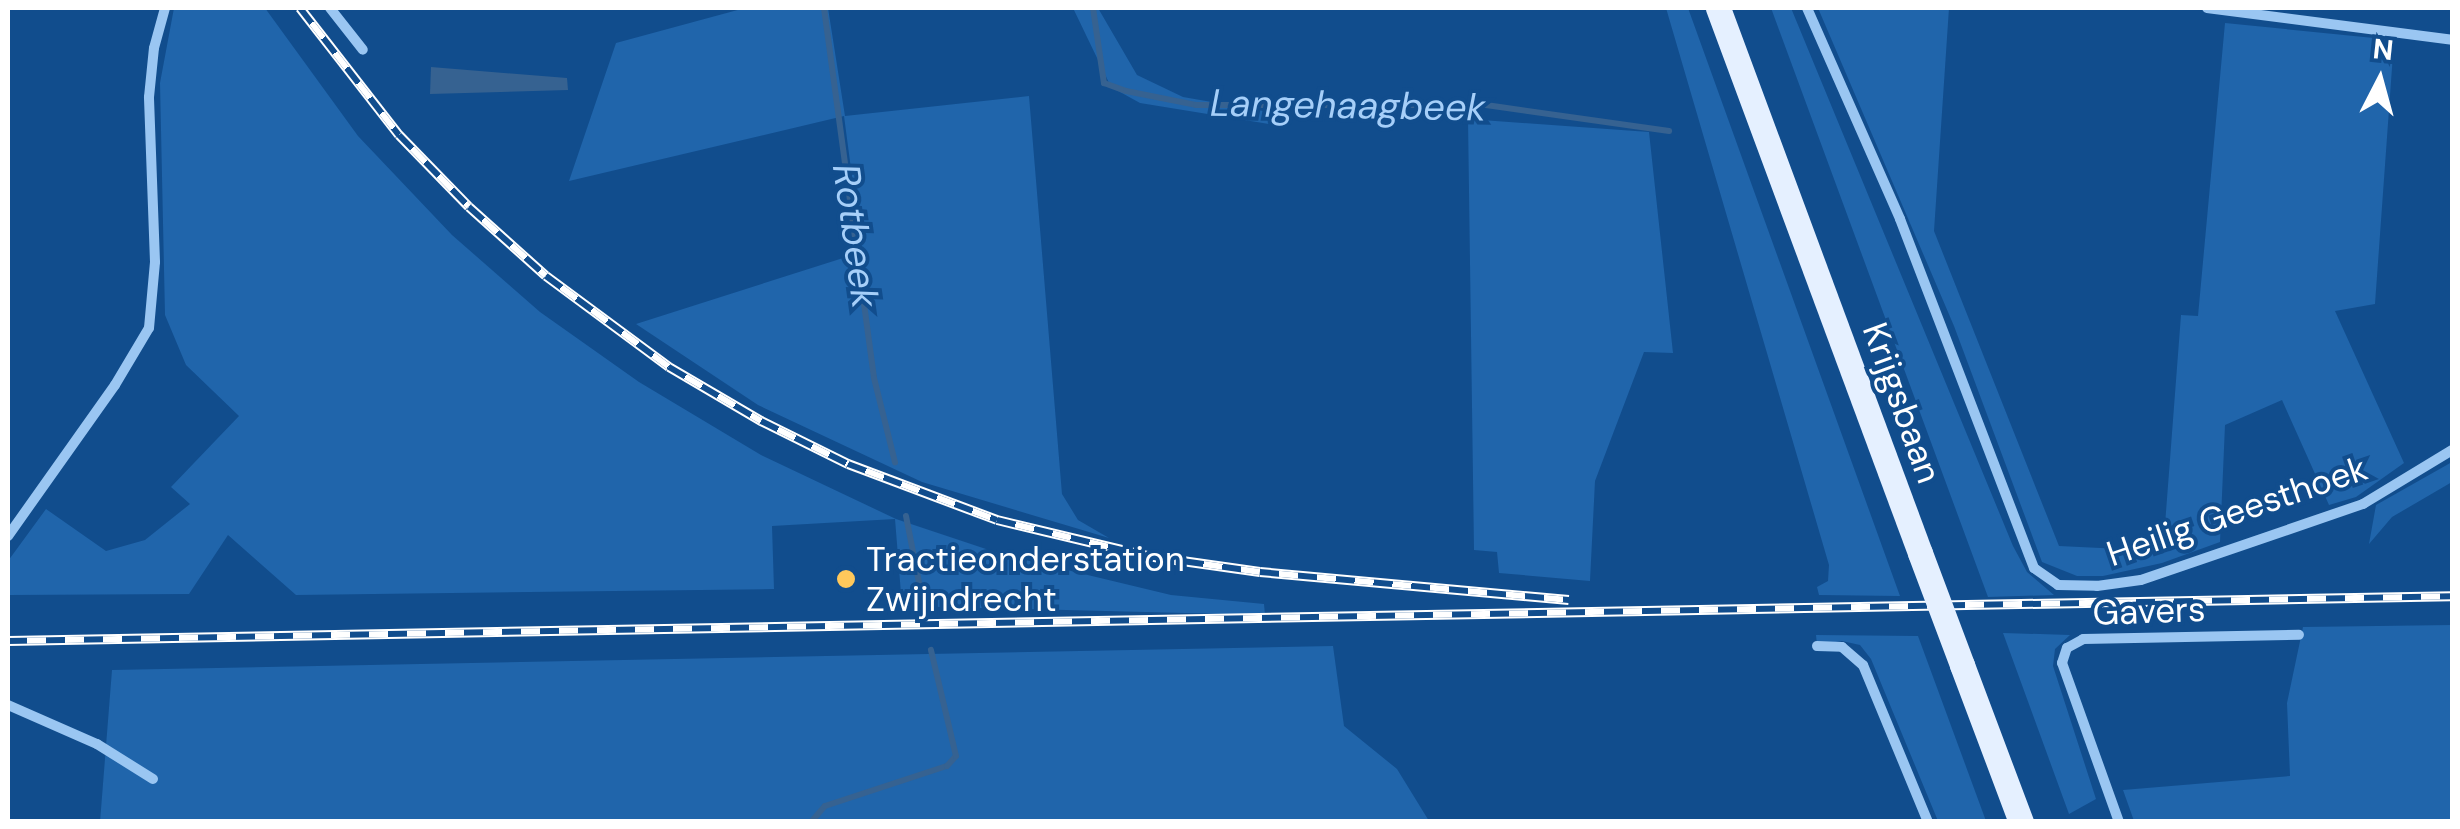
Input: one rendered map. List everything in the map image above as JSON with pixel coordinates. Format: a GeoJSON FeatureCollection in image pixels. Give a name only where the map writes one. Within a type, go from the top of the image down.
{"type":"FeatureCollection","features":[{"type":"Feature","properties":{"kind":"main road","name":"Krijgsbaan"},"geometry":{"type":"LineString","coordinates":[[1718,8],[2021,822]]}},
{"type":"Feature","properties":{"kind":"street"},"geometry":{"type":"LineString","coordinates":[[8,536],[115,385],[149,328],[155,262],[149,97],[154,48],[164,8]]}},
{"type":"Feature","properties":{"kind":"street"},"geometry":{"type":"LineString","coordinates":[[330,8],[363,50]]}},
{"type":"Feature","properties":{"kind":"street","name":"Heilig Geesthoek"},"geometry":{"type":"LineString","coordinates":[[1807,8],[1900,219],[2034,568],[2058,585],[2098,586],[2141,580],[2364,504],[2452,450]]}},
{"type":"Feature","properties":{"kind":"street"},"geometry":{"type":"LineString","coordinates":[[2207,8],[2452,40]]}},
{"type":"Feature","properties":{"kind":"street","name":"Gavers"},"geometry":{"type":"LineString","coordinates":[[2119,822],[2062,663],[2068,648],[2083,639],[2299,635]]}},
{"type":"Feature","properties":{"kind":"street"},"geometry":{"type":"LineString","coordinates":[[1817,646],[1842,647],[1863,665],[1928,822]]}},
{"type":"Feature","properties":{"kind":"street"},"geometry":{"type":"LineString","coordinates":[[8,705],[98,744],[154,779]]}},
{"type":"Feature","properties":{"kind":"shaded area"},"geometry":{"type":"Polygon","coordinates":[[[174,8],[265,8],[358,136],[452,235],[540,312],[639,382],[761,455],[896,519],[1004,555],[1171,595],[1264,604],[1265,615],[902,606],[895,519],[772,526],[774,589],[296,595],[228,535],[189,594],[8,595],[8,561],[46,509],[106,551],[145,540],[190,504],[171,487],[239,416],[186,365],[165,315],[160,83],[174,8]]]}},
{"type":"Feature","properties":{"kind":"shaded area"},"geometry":{"type":"Polygon","coordinates":[[[745,8],[828,8],[845,116],[1029,96],[1062,494],[1078,520],[1109,538],[922,482],[758,405],[636,324],[862,252],[844,116],[569,181],[616,43],[745,8]]]}},
{"type":"Feature","properties":{"kind":"shaded area"},"geometry":{"type":"Polygon","coordinates":[[[1073,8],[1098,8],[1137,75],[1183,97],[1286,115],[1282,126],[1140,103],[1111,87],[1073,8]]]}},
{"type":"Feature","properties":{"kind":"shaded area"},"geometry":{"type":"Polygon","coordinates":[[[1666,8],[1688,8],[1900,596],[1819,595],[1817,587],[1828,581],[1829,565],[1666,8]]]}},
{"type":"Feature","properties":{"kind":"shaded area"},"geometry":{"type":"Polygon","coordinates":[[[1771,8],[1791,8],[2013,546],[2027,572],[2054,595],[1988,597],[1771,8]]]}},
{"type":"Feature","properties":{"kind":"shaded area"},"geometry":{"type":"Polygon","coordinates":[[[1818,8],[1949,8],[1934,231],[2059,546],[2163,551],[2181,315],[2198,316],[2225,23],[2394,40],[2375,304],[2335,311],[2404,463],[2356,497],[2329,505],[2282,400],[2225,425],[2220,542],[2162,563],[2103,576],[2077,576],[2042,562],[1954,326],[1818,8]]]}},
{"type":"Feature","properties":{"kind":"shaded area"},"geometry":{"type":"Polygon","coordinates":[[[431,67],[567,78],[568,90],[430,94],[431,67]]]}},
{"type":"Feature","properties":{"kind":"shaded area"},"geometry":{"type":"Polygon","coordinates":[[[1468,119],[1649,132],[1673,353],[1644,352],[1595,481],[1590,581],[1499,573],[1497,552],[1474,550],[1468,119]]]}},
{"type":"Feature","properties":{"kind":"shaded area"},"geometry":{"type":"Polygon","coordinates":[[[2452,462],[2452,482],[2392,517],[2369,544],[2376,505],[2452,462]]]}},
{"type":"Feature","properties":{"kind":"shaded area"},"geometry":{"type":"Polygon","coordinates":[[[2452,625],[2452,821],[2134,821],[2123,790],[2290,776],[2287,703],[2303,627],[2452,625]]]}},
{"type":"Feature","properties":{"kind":"shaded area"},"geometry":{"type":"Polygon","coordinates":[[[2003,633],[2070,635],[2055,649],[2053,666],[2096,799],[2069,814],[2003,633]]]}},
{"type":"Feature","properties":{"kind":"shaded area"},"geometry":{"type":"Polygon","coordinates":[[[1816,635],[1918,636],[1986,821],[1938,821],[1871,659],[1860,645],[1842,641],[1817,645],[1816,635]]]}},
{"type":"Feature","properties":{"kind":"shaded area"},"geometry":{"type":"Polygon","coordinates":[[[1333,646],[1344,726],[1397,769],[1429,821],[100,822],[112,670],[1333,646]]]}},
{"type":"Feature","properties":{"kind":"waterway","name":"Rotbeek"},"geometry":{"type":"LineString","coordinates":[[824,8],[874,378],[895,462]]}},
{"type":"Feature","properties":{"kind":"waterway","name":"Langehaagbeek"},"geometry":{"type":"LineString","coordinates":[[1093,8],[1104,83],[1126,91],[1196,105],[1486,105],[1669,131]]}},
{"type":"Feature","properties":{"kind":"waterway","name":"Rotbeek"},"geometry":{"type":"LineString","coordinates":[[906,516],[923,603]]}},
{"type":"Feature","properties":{"kind":"waterway","name":"Rotbeek"},"geometry":{"type":"LineString","coordinates":[[811,822],[825,806],[947,766],[956,756],[931,650]]}},
{"type":"Feature","properties":{"kind":"railway"},"geometry":{"type":"LineString","coordinates":[[300,8],[399,135],[469,207],[546,276],[669,367],[761,421],[848,464],[997,520],[1147,556],[1260,572],[1569,600]]}},
{"type":"Feature","properties":{"kind":"railway"},"geometry":{"type":"LineString","coordinates":[[8,641],[2452,596]]}},
{"type":"Feature","properties":{"kind":"place","name":"Tractieonderstation Zwijndrecht"},"geometry":{"type":"Point","coordinates":[846,579]}}]}
